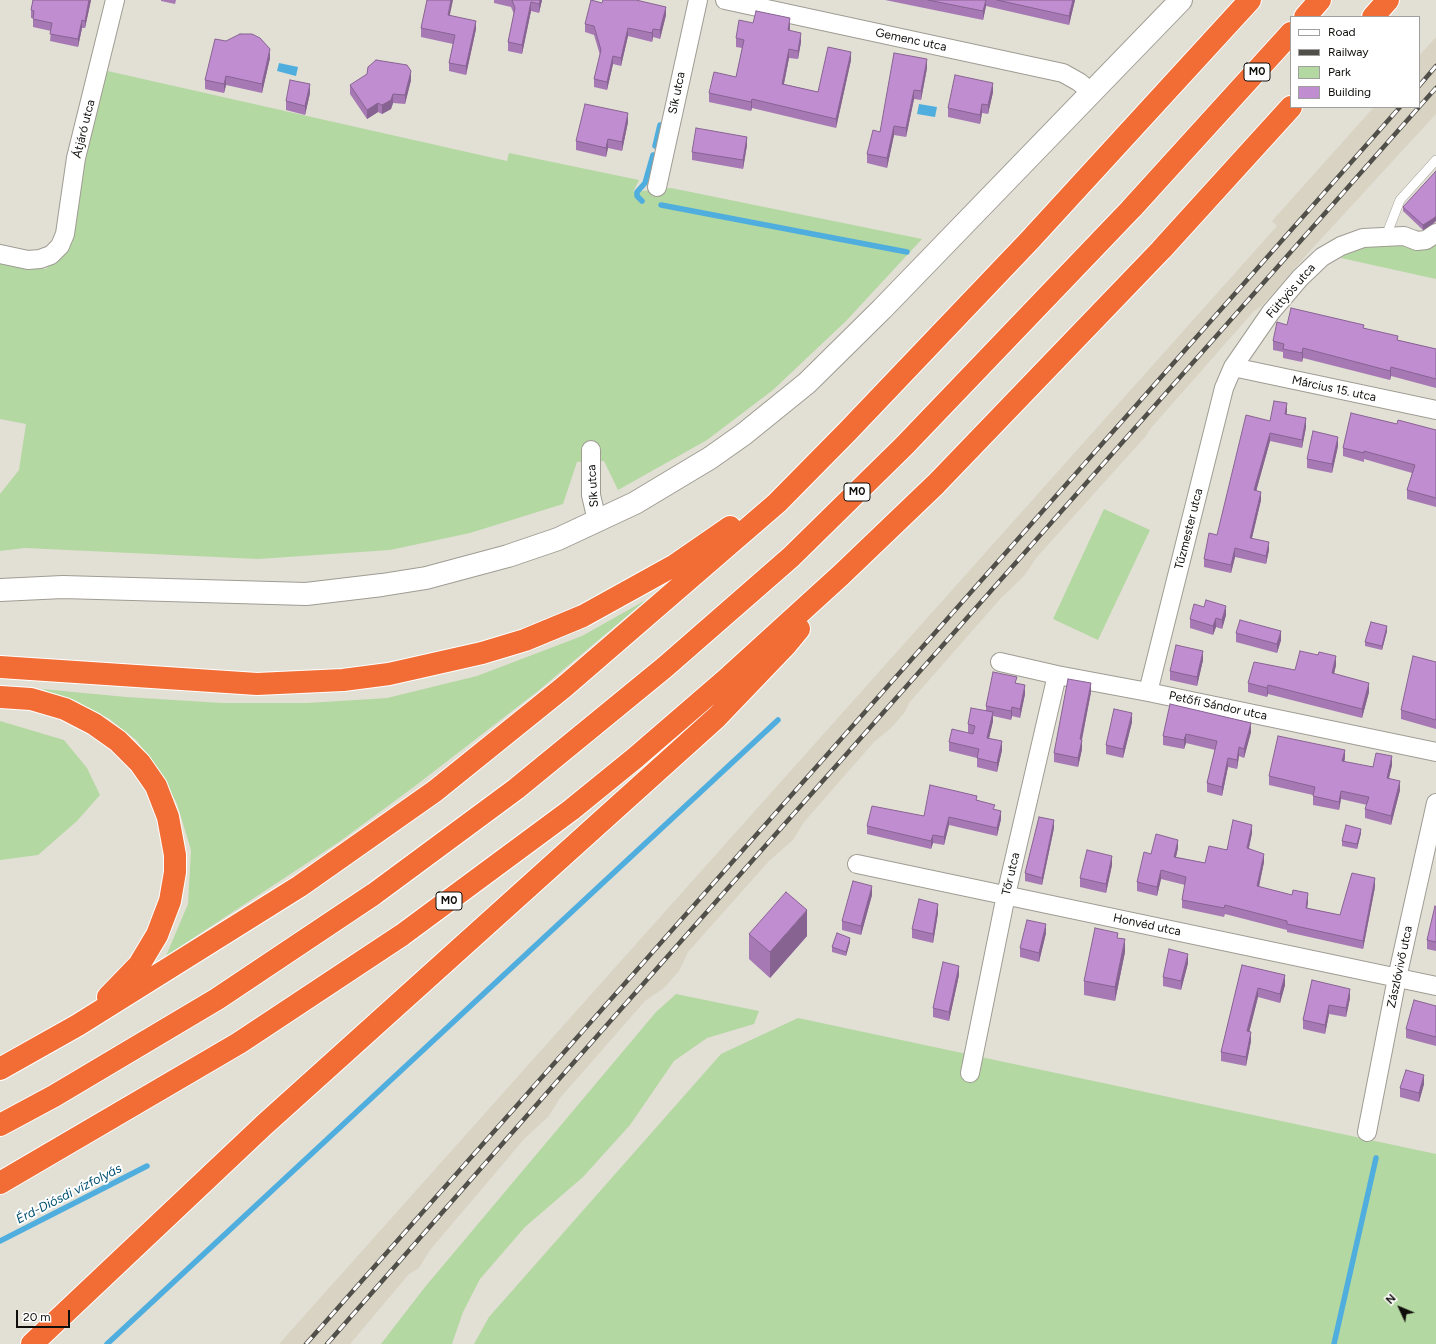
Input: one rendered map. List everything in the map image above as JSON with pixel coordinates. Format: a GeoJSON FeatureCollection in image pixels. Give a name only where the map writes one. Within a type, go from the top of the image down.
{"type":"FeatureCollection","features":[{"type":"Feature","properties":{"kind":"highway"},"geometry":{"type":"LineString","coordinates":[[0,1069],[78,1025],[300,886],[435,791],[564,687],[778,502],[847,432],[1029,241],[1250,0]]}},
{"type":"Feature","properties":{"kind":"highway"},"geometry":{"type":"LineString","coordinates":[[1306,16],[1320,0]]}},
{"type":"Feature","properties":{"kind":"highway"},"geometry":{"type":"LineString","coordinates":[[1374,16],[1388,0]]}},
{"type":"Feature","properties":{"kind":"highway","name":"M0"},"geometry":{"type":"LineString","coordinates":[[0,1125],[54,1096],[217,999],[374,894],[516,789],[664,667],[790,557],[904,446],[1120,220],[1290,34]]}},
{"type":"Feature","properties":{"kind":"highway","name":"M0"},"geometry":{"type":"LineString","coordinates":[[0,1183],[240,1043],[402,935],[588,796],[730,676],[841,575],[936,484],[1161,250],[1290,108]]}},
{"type":"Feature","properties":{"kind":"highway"},"geometry":{"type":"LineString","coordinates":[[0,667],[257,684],[344,680],[389,674],[482,653],[525,640],[583,616],[643,584],[715,539],[847,432]]}},
{"type":"Feature","properties":{"kind":"highway"},"geometry":{"type":"LineString","coordinates":[[32,1344],[264,1125],[717,717],[785,646],[841,575]]}},
{"type":"Feature","properties":{"kind":"highway"},"geometry":{"type":"LineString","coordinates":[[0,697],[31,699],[65,709],[100,728],[118,741],[140,764],[156,786],[168,817],[175,855],[175,872],[170,901],[157,935],[139,965],[78,1025]]}},
{"type":"Feature","properties":{"kind":"street","name":"Átjáró utca"},"geometry":{"type":"LineString","coordinates":[[0,254],[28,260],[40,260],[51,255],[60,246],[65,234],[76,158],[115,0]]}},
{"type":"Feature","properties":{"kind":"street","name":"Sík utca"},"geometry":{"type":"LineString","coordinates":[[657,187],[698,0]]}},
{"type":"Feature","properties":{"kind":"street","name":"Gemenc utca"},"geometry":{"type":"LineString","coordinates":[[725,0],[1063,73],[1079,82],[1091,92]]}},
{"type":"Feature","properties":{"kind":"street"},"geometry":{"type":"LineString","coordinates":[[0,590],[63,587],[306,594],[345,590],[426,578],[471,567],[558,540],[597,521],[634,502],[710,458],[744,434],[807,383],[882,309],[1181,0]]}},
{"type":"Feature","properties":{"kind":"street","name":"Füttyös utca"},"geometry":{"type":"LineString","coordinates":[[1232,367],[1271,312],[1300,278],[1322,257],[1342,246],[1363,238],[1404,236],[1418,241],[1426,240],[1436,233]]}},
{"type":"Feature","properties":{"kind":"street","name":"Március 15. utca"},"geometry":{"type":"LineString","coordinates":[[1232,367],[1436,410]]}},
{"type":"Feature","properties":{"kind":"street","name":"Tűzmester utca"},"geometry":{"type":"LineString","coordinates":[[1148,692],[1224,388],[1232,367]]}},
{"type":"Feature","properties":{"kind":"street","name":"Sík utca"},"geometry":{"type":"LineString","coordinates":[[591,450],[591,495],[597,521]]}},
{"type":"Feature","properties":{"kind":"street","name":"Petőfi Sándor utca"},"geometry":{"type":"LineString","coordinates":[[1000,662],[1057,675],[1148,692],[1436,752]]}},
{"type":"Feature","properties":{"kind":"street","name":"Tőr utca"},"geometry":{"type":"LineString","coordinates":[[970,1073],[1006,895],[1057,675]]}},
{"type":"Feature","properties":{"kind":"street","name":"Zászlóvivő utca"},"geometry":{"type":"LineString","coordinates":[[1367,1132],[1397,978],[1436,803]]}},
{"type":"Feature","properties":{"kind":"street","name":"Honvéd utca"},"geometry":{"type":"LineString","coordinates":[[857,864],[1436,986]]}},
{"type":"Feature","properties":{"kind":"lane"},"geometry":{"type":"LineString","coordinates":[[1386,236],[1400,200],[1436,160]]}},
{"type":"Feature","properties":{"kind":"shaded area"},"geometry":{"type":"Polygon","coordinates":[[[1436,37],[1436,114],[1309,252],[1262,306],[1254,311],[1151,428],[1145,437],[1036,558],[1024,576],[1001,598],[909,703],[905,712],[891,728],[874,742],[804,822],[793,840],[769,861],[688,952],[679,971],[664,988],[645,1001],[560,1098],[548,1117],[525,1138],[430,1250],[419,1268],[409,1274],[350,1344],[279,1344],[1277,226],[1272,221],[1373,108],[1420,108],[1420,55],[1436,37]]]}},
{"type":"Feature","properties":{"kind":"green space"},"geometry":{"type":"Polygon","coordinates":[[[103,70],[507,161],[509,153],[639,180],[633,192],[671,188],[922,239],[846,321],[773,390],[707,440],[618,490],[604,461],[577,462],[563,504],[470,533],[390,550],[258,559],[25,548],[0,551],[0,494],[19,470],[26,424],[0,419],[0,260],[46,269],[69,243],[103,70]]]}},
{"type":"Feature","properties":{"kind":"green space"},"geometry":{"type":"Polygon","coordinates":[[[1436,232],[1436,279],[1341,258],[1359,245],[1436,232]]]}},
{"type":"Feature","properties":{"kind":"green space"},"geometry":{"type":"Polygon","coordinates":[[[1104,509],[1150,530],[1098,640],[1053,619],[1104,509]]]}},
{"type":"Feature","properties":{"kind":"green space"},"geometry":{"type":"Polygon","coordinates":[[[646,600],[538,691],[415,786],[339,842],[166,956],[188,904],[191,850],[177,804],[159,770],[136,740],[108,718],[42,689],[126,697],[222,703],[307,703],[387,698],[477,676],[582,636],[646,600]]]}},
{"type":"Feature","properties":{"kind":"green space"},"geometry":{"type":"Polygon","coordinates":[[[0,721],[64,740],[87,768],[100,795],[77,821],[38,855],[0,860],[0,721]]]}},
{"type":"Feature","properties":{"kind":"green space"},"geometry":{"type":"Polygon","coordinates":[[[676,994],[759,1011],[754,1024],[707,1038],[674,1061],[630,1125],[583,1177],[525,1227],[480,1279],[463,1312],[452,1344],[381,1344],[425,1287],[656,1012],[676,994]]]}},
{"type":"Feature","properties":{"kind":"green space"},"geometry":{"type":"Polygon","coordinates":[[[798,1018],[1436,1154],[1436,1344],[474,1344],[489,1317],[721,1054],[798,1018]]]}},
{"type":"Feature","properties":{"kind":"water"},"geometry":{"type":"Polygon","coordinates":[[[279,63],[298,67],[296,76],[277,71],[279,63]]]}},
{"type":"Feature","properties":{"kind":"water"},"geometry":{"type":"Polygon","coordinates":[[[919,104],[937,107],[935,117],[917,114],[919,104]]]}},
{"type":"Feature","properties":{"kind":"building"},"geometry":{"type":"Polygon","coordinates":[[[33,0],[89,0],[85,21],[82,20],[78,39],[50,34],[52,23],[33,19],[34,11],[31,10],[33,0]]]}},
{"type":"Feature","properties":{"kind":"building"},"geometry":{"type":"Polygon","coordinates":[[[427,0],[451,0],[448,15],[476,21],[466,66],[449,63],[455,35],[421,28],[427,0]]]}},
{"type":"Feature","properties":{"kind":"building"},"geometry":{"type":"Polygon","coordinates":[[[512,0],[540,0],[539,4],[531,2],[522,45],[508,42],[515,8],[512,0]]]}},
{"type":"Feature","properties":{"kind":"building"},"geometry":{"type":"Polygon","coordinates":[[[591,0],[602,3],[603,0],[636,0],[666,7],[660,30],[653,29],[652,33],[628,28],[621,58],[613,56],[607,82],[594,79],[601,50],[594,26],[585,24],[591,0]]]}},
{"type":"Feature","properties":{"kind":"building"},"geometry":{"type":"Polygon","coordinates":[[[928,0],[986,0],[983,11],[928,0]]]}},
{"type":"Feature","properties":{"kind":"building"},"geometry":{"type":"Polygon","coordinates":[[[997,0],[1073,0],[1069,16],[997,0]]]}},
{"type":"Feature","properties":{"kind":"building"},"geometry":{"type":"Polygon","coordinates":[[[756,11],[790,18],[788,30],[801,33],[798,51],[789,49],[782,84],[818,92],[828,47],[851,52],[836,119],[752,99],[751,102],[709,93],[714,72],[736,77],[744,40],[736,38],[739,20],[753,23],[756,11]]]}},
{"type":"Feature","properties":{"kind":"building"},"geometry":{"type":"Polygon","coordinates":[[[240,34],[252,34],[260,38],[270,49],[262,84],[226,76],[224,84],[205,80],[215,39],[226,41],[240,34]]]}},
{"type":"Feature","properties":{"kind":"building"},"geometry":{"type":"Polygon","coordinates":[[[894,53],[927,59],[921,91],[914,90],[906,128],[894,126],[887,158],[867,154],[873,130],[880,132],[894,53]]]}},
{"type":"Feature","properties":{"kind":"building"},"geometry":{"type":"Polygon","coordinates":[[[376,60],[407,65],[411,71],[405,95],[393,94],[391,100],[382,105],[378,103],[367,110],[350,85],[367,74],[368,67],[376,60]]]}},
{"type":"Feature","properties":{"kind":"building"},"geometry":{"type":"Polygon","coordinates":[[[955,75],[993,83],[988,105],[982,104],[980,115],[948,108],[955,75]]]}},
{"type":"Feature","properties":{"kind":"building"},"geometry":{"type":"Polygon","coordinates":[[[290,80],[310,84],[305,106],[286,101],[290,80]]]}},
{"type":"Feature","properties":{"kind":"building"},"geometry":{"type":"Polygon","coordinates":[[[585,104],[628,113],[622,142],[608,139],[606,148],[576,141],[585,104]]]}},
{"type":"Feature","properties":{"kind":"building"},"geometry":{"type":"Polygon","coordinates":[[[696,128],[747,137],[743,160],[692,152],[696,128]]]}},
{"type":"Feature","properties":{"kind":"building"},"geometry":{"type":"Polygon","coordinates":[[[1436,171],[1436,216],[1423,225],[1403,207],[1436,171]]]}},
{"type":"Feature","properties":{"kind":"building"},"geometry":{"type":"Polygon","coordinates":[[[1291,308],[1364,325],[1363,328],[1398,336],[1397,340],[1436,349],[1436,379],[1391,367],[1390,371],[1303,348],[1302,353],[1283,349],[1284,344],[1273,341],[1277,322],[1287,325],[1291,308]]]}},
{"type":"Feature","properties":{"kind":"building"},"geometry":{"type":"Polygon","coordinates":[[[1274,401],[1287,403],[1285,414],[1306,418],[1302,440],[1270,433],[1254,490],[1261,492],[1250,538],[1269,542],[1266,556],[1235,548],[1231,565],[1204,559],[1209,533],[1217,535],[1246,415],[1270,421],[1274,401]]]}},
{"type":"Feature","properties":{"kind":"building"},"geometry":{"type":"Polygon","coordinates":[[[1351,413],[1397,424],[1398,420],[1436,430],[1436,498],[1407,490],[1415,465],[1364,451],[1364,453],[1343,448],[1351,413]]]}},
{"type":"Feature","properties":{"kind":"building"},"geometry":{"type":"Polygon","coordinates":[[[1313,431],[1338,437],[1332,464],[1307,459],[1313,431]]]}},
{"type":"Feature","properties":{"kind":"building"},"geometry":{"type":"Polygon","coordinates":[[[1206,600],[1226,606],[1222,620],[1216,618],[1213,626],[1190,619],[1194,604],[1204,607],[1206,600]]]}},
{"type":"Feature","properties":{"kind":"building"},"geometry":{"type":"Polygon","coordinates":[[[1240,620],[1281,631],[1277,644],[1236,633],[1240,620]]]}},
{"type":"Feature","properties":{"kind":"building"},"geometry":{"type":"Polygon","coordinates":[[[1371,622],[1387,626],[1382,646],[1365,642],[1371,622]]]}},
{"type":"Feature","properties":{"kind":"building"},"geometry":{"type":"Polygon","coordinates":[[[1176,645],[1203,651],[1197,677],[1170,671],[1176,645]]]}},
{"type":"Feature","properties":{"kind":"building"},"geometry":{"type":"Polygon","coordinates":[[[1300,651],[1318,655],[1319,652],[1336,656],[1332,673],[1369,683],[1362,709],[1268,685],[1267,688],[1248,683],[1254,662],[1295,670],[1300,651]]]}},
{"type":"Feature","properties":{"kind":"building"},"geometry":{"type":"Polygon","coordinates":[[[1413,656],[1436,662],[1436,720],[1401,710],[1413,656]]]}},
{"type":"Feature","properties":{"kind":"building"},"geometry":{"type":"Polygon","coordinates":[[[993,672],[1017,677],[1015,683],[1025,685],[1020,709],[1012,707],[1011,711],[986,706],[993,672]]]}},
{"type":"Feature","properties":{"kind":"building"},"geometry":{"type":"Polygon","coordinates":[[[1068,679],[1091,683],[1080,739],[1082,740],[1078,758],[1054,753],[1068,679]]]}},
{"type":"Feature","properties":{"kind":"building"},"geometry":{"type":"Polygon","coordinates":[[[1170,704],[1251,723],[1244,749],[1239,747],[1237,760],[1228,758],[1222,787],[1207,783],[1217,741],[1186,734],[1184,740],[1163,736],[1170,704]]]}},
{"type":"Feature","properties":{"kind":"building"},"geometry":{"type":"Polygon","coordinates":[[[971,708],[993,712],[987,738],[1002,741],[997,763],[977,758],[979,749],[949,742],[952,729],[973,734],[975,726],[968,724],[971,708]]]}},
{"type":"Feature","properties":{"kind":"building"},"geometry":{"type":"Polygon","coordinates":[[[1114,709],[1132,713],[1123,749],[1106,745],[1114,709]]]}},
{"type":"Feature","properties":{"kind":"building"},"geometry":{"type":"Polygon","coordinates":[[[1278,736],[1345,750],[1342,761],[1373,767],[1376,753],[1392,756],[1387,778],[1400,781],[1391,816],[1365,809],[1369,797],[1341,791],[1339,802],[1313,796],[1315,787],[1269,776],[1278,736]]]}},
{"type":"Feature","properties":{"kind":"building"},"geometry":{"type":"Polygon","coordinates":[[[930,785],[977,796],[976,800],[995,805],[993,809],[1001,811],[997,828],[949,817],[944,837],[933,835],[931,841],[867,826],[872,806],[924,816],[930,785]]]}},
{"type":"Feature","properties":{"kind":"building"},"geometry":{"type":"Polygon","coordinates":[[[1039,817],[1054,820],[1042,878],[1025,873],[1039,817]]]}},
{"type":"Feature","properties":{"kind":"building"},"geometry":{"type":"Polygon","coordinates":[[[1233,820],[1252,825],[1247,848],[1264,854],[1257,886],[1292,895],[1293,890],[1308,893],[1306,908],[1340,915],[1352,873],[1375,878],[1363,941],[1287,924],[1287,921],[1225,905],[1224,908],[1182,900],[1186,877],[1161,870],[1157,887],[1137,882],[1144,852],[1151,854],[1156,834],[1178,840],[1174,857],[1205,863],[1209,846],[1227,850],[1233,820]]]}},
{"type":"Feature","properties":{"kind":"building"},"geometry":{"type":"Polygon","coordinates":[[[1346,825],[1361,829],[1357,844],[1342,841],[1346,825]]]}},
{"type":"Feature","properties":{"kind":"building"},"geometry":{"type":"Polygon","coordinates":[[[1087,850],[1112,856],[1106,884],[1080,878],[1087,850]]]}},
{"type":"Feature","properties":{"kind":"building"},"geometry":{"type":"Polygon","coordinates":[[[853,881],[872,886],[861,926],[842,921],[853,881]]]}},
{"type":"Feature","properties":{"kind":"building"},"geometry":{"type":"Polygon","coordinates":[[[786,892],[807,910],[770,952],[749,934],[786,892]]]}},
{"type":"Feature","properties":{"kind":"building"},"geometry":{"type":"Polygon","coordinates":[[[919,899],[938,904],[933,934],[912,929],[919,899]]]}},
{"type":"Feature","properties":{"kind":"building"},"geometry":{"type":"Polygon","coordinates":[[[1435,906],[1436,907],[1436,942],[1427,940],[1435,906]]]}},
{"type":"Feature","properties":{"kind":"building"},"geometry":{"type":"Polygon","coordinates":[[[1027,920],[1046,924],[1039,953],[1020,948],[1027,920]]]}},
{"type":"Feature","properties":{"kind":"building"},"geometry":{"type":"Polygon","coordinates":[[[1095,928],[1118,933],[1117,938],[1125,939],[1115,987],[1084,981],[1095,928]]]}},
{"type":"Feature","properties":{"kind":"building"},"geometry":{"type":"Polygon","coordinates":[[[837,933],[850,938],[846,952],[832,947],[837,933]]]}},
{"type":"Feature","properties":{"kind":"building"},"geometry":{"type":"Polygon","coordinates":[[[1169,949],[1188,954],[1181,981],[1163,977],[1169,949]]]}},
{"type":"Feature","properties":{"kind":"building"},"geometry":{"type":"Polygon","coordinates":[[[943,962],[959,966],[949,1012],[933,1008],[943,962]]]}},
{"type":"Feature","properties":{"kind":"building"},"geometry":{"type":"Polygon","coordinates":[[[1242,965],[1285,975],[1280,994],[1258,988],[1247,1031],[1251,1032],[1246,1057],[1221,1052],[1242,965]]]}},
{"type":"Feature","properties":{"kind":"building"},"geometry":{"type":"Polygon","coordinates":[[[1312,980],[1350,989],[1346,1008],[1329,1005],[1325,1025],[1303,1020],[1312,980]]]}},
{"type":"Feature","properties":{"kind":"building"},"geometry":{"type":"Polygon","coordinates":[[[1414,1000],[1436,1006],[1436,1037],[1406,1029],[1414,1000]]]}},
{"type":"Feature","properties":{"kind":"building"},"geometry":{"type":"Polygon","coordinates":[[[1406,1070],[1424,1075],[1419,1093],[1400,1088],[1406,1070]]]}},
{"type":"Feature","properties":{"kind":"waterway"},"geometry":{"type":"LineString","coordinates":[[655,146],[660,125]]}},
{"type":"Feature","properties":{"kind":"waterway"},"geometry":{"type":"LineString","coordinates":[[642,201],[637,196],[637,192],[645,183],[653,155]]}},
{"type":"Feature","properties":{"kind":"waterway"},"geometry":{"type":"LineString","coordinates":[[661,205],[907,252]]}},
{"type":"Feature","properties":{"kind":"waterway"},"geometry":{"type":"LineString","coordinates":[[107,1344],[778,720]]}},
{"type":"Feature","properties":{"kind":"waterway"},"geometry":{"type":"LineString","coordinates":[[1334,1344],[1376,1158]]}},
{"type":"Feature","properties":{"kind":"waterway","name":"Érd-Diósdi vízfolyás"},"geometry":{"type":"LineString","coordinates":[[0,1241],[147,1166]]}},
{"type":"Feature","properties":{"kind":"railway"},"geometry":{"type":"LineString","coordinates":[[1420,85],[1436,66]]}},
{"type":"Feature","properties":{"kind":"railway"},"geometry":{"type":"LineString","coordinates":[[1420,106],[1436,88]]}},
{"type":"Feature","properties":{"kind":"railway"},"geometry":{"type":"LineString","coordinates":[[306,1344],[1399,108]]}},
{"type":"Feature","properties":{"kind":"railway"},"geometry":{"type":"LineString","coordinates":[[327,1344],[560,1078],[1418,108]]}}]}
